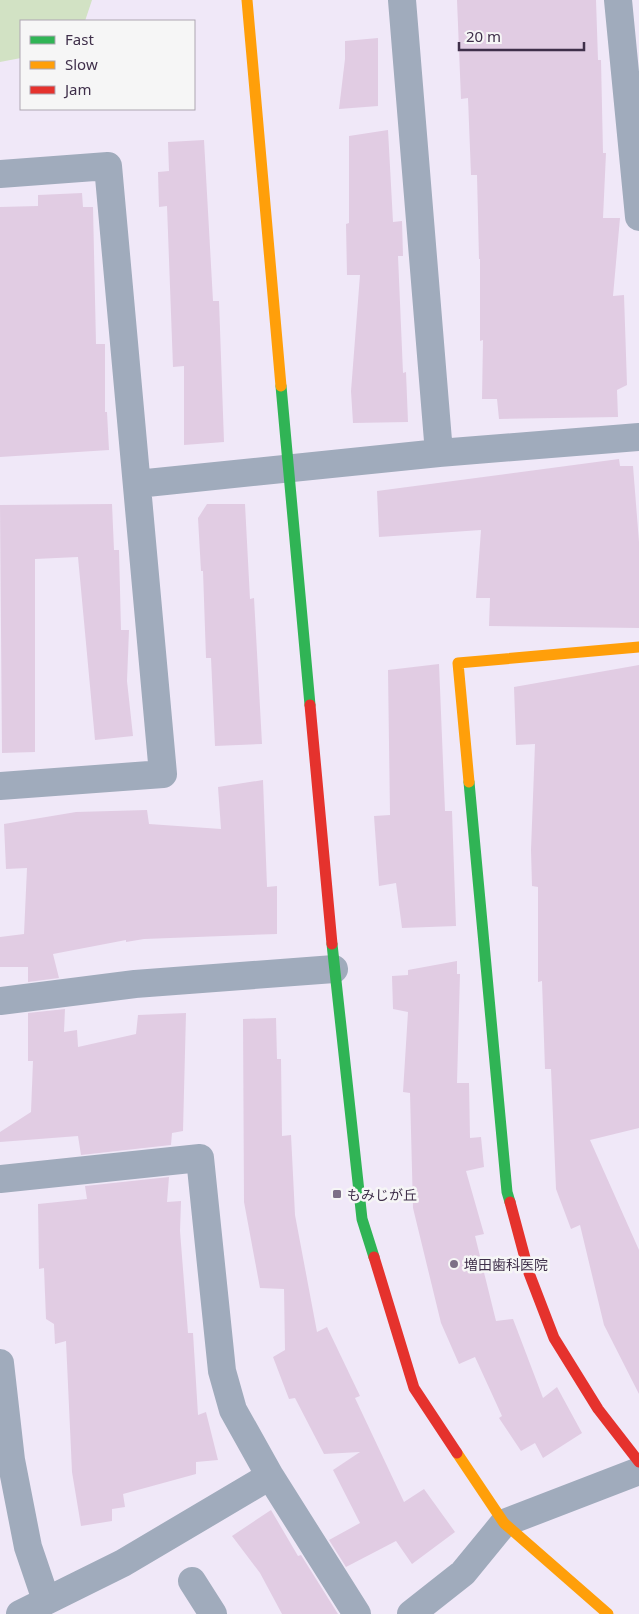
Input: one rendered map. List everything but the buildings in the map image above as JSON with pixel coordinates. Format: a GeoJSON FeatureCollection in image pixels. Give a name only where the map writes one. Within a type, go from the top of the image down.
{"type":"FeatureCollection","features":[{"type":"Feature","properties":{"kind":"street"},"geometry":{"type":"LineString","coordinates":[[247,0],[334,969],[362,1219],[414,1388],[504,1523],[608,1614]]}},
{"type":"Feature","properties":{"kind":"street"},"geometry":{"type":"LineString","coordinates":[[402,0],[438,453]]}},
{"type":"Feature","properties":{"kind":"street"},"geometry":{"type":"LineString","coordinates":[[618,0],[639,217]]}},
{"type":"Feature","properties":{"kind":"street"},"geometry":{"type":"LineString","coordinates":[[0,174],[108,166],[163,774],[0,786]]}},
{"type":"Feature","properties":{"kind":"street"},"geometry":{"type":"LineString","coordinates":[[137,484],[438,453],[639,437]]}},
{"type":"Feature","properties":{"kind":"street"},"geometry":{"type":"LineString","coordinates":[[639,647],[458,663],[506,1192],[529,1273],[554,1338],[598,1409],[639,1462]]}},
{"type":"Feature","properties":{"kind":"street"},"geometry":{"type":"LineString","coordinates":[[0,1001],[135,984],[334,969]]}},
{"type":"Feature","properties":{"kind":"street"},"geometry":{"type":"LineString","coordinates":[[0,1179],[200,1158],[222,1371],[233,1410],[270,1476],[357,1614]]}},
{"type":"Feature","properties":{"kind":"street"},"geometry":{"type":"LineString","coordinates":[[0,1363],[11,1460],[28,1547],[46,1600]]}},
{"type":"Feature","properties":{"kind":"street"},"geometry":{"type":"LineString","coordinates":[[411,1614],[463,1573],[504,1523],[639,1471]]}},
{"type":"Feature","properties":{"kind":"street"},"geometry":{"type":"LineString","coordinates":[[20,1614],[123,1563],[270,1476]]}},
{"type":"Feature","properties":{"kind":"street"},"geometry":{"type":"LineString","coordinates":[[192,1581],[213,1614]]}},
{"type":"Feature","properties":{"kind":"green space"},"geometry":{"type":"Polygon","coordinates":[[[0,0],[92,0],[85,20],[20,20],[20,58],[0,62],[0,0]]]}},
{"type":"Feature","properties":{"kind":"traffic: fast"},"geometry":{"type":"LineString","coordinates":[[281,386],[310,705]]}},
{"type":"Feature","properties":{"kind":"traffic: fast"},"geometry":{"type":"LineString","coordinates":[[469,782],[507,1192],[510,1202]]}},
{"type":"Feature","properties":{"kind":"traffic: fast"},"geometry":{"type":"LineString","coordinates":[[332,944],[362,1219],[374,1257]]}},
{"type":"Feature","properties":{"kind":"traffic: slow"},"geometry":{"type":"LineString","coordinates":[[247,0],[281,386]]}},
{"type":"Feature","properties":{"kind":"traffic: slow"},"geometry":{"type":"LineString","coordinates":[[469,782],[458,663],[639,647]]}},
{"type":"Feature","properties":{"kind":"traffic: slow"},"geometry":{"type":"LineString","coordinates":[[457,1453],[504,1523],[608,1614]]}},
{"type":"Feature","properties":{"kind":"traffic: jam"},"geometry":{"type":"LineString","coordinates":[[310,705],[332,944]]}},
{"type":"Feature","properties":{"kind":"traffic: jam"},"geometry":{"type":"LineString","coordinates":[[510,1202],[529,1273],[554,1338],[598,1409],[639,1462]]}},
{"type":"Feature","properties":{"kind":"traffic: jam"},"geometry":{"type":"LineString","coordinates":[[374,1257],[414,1388],[457,1453]]}},
{"type":"Feature","properties":{"kind":"place","name":"もみじが丘"},"geometry":{"type":"Point","coordinates":[337,1194]}},
{"type":"Feature","properties":{"kind":"place","name":"増田歯科医院"},"geometry":{"type":"Point","coordinates":[454,1264]}}]}
